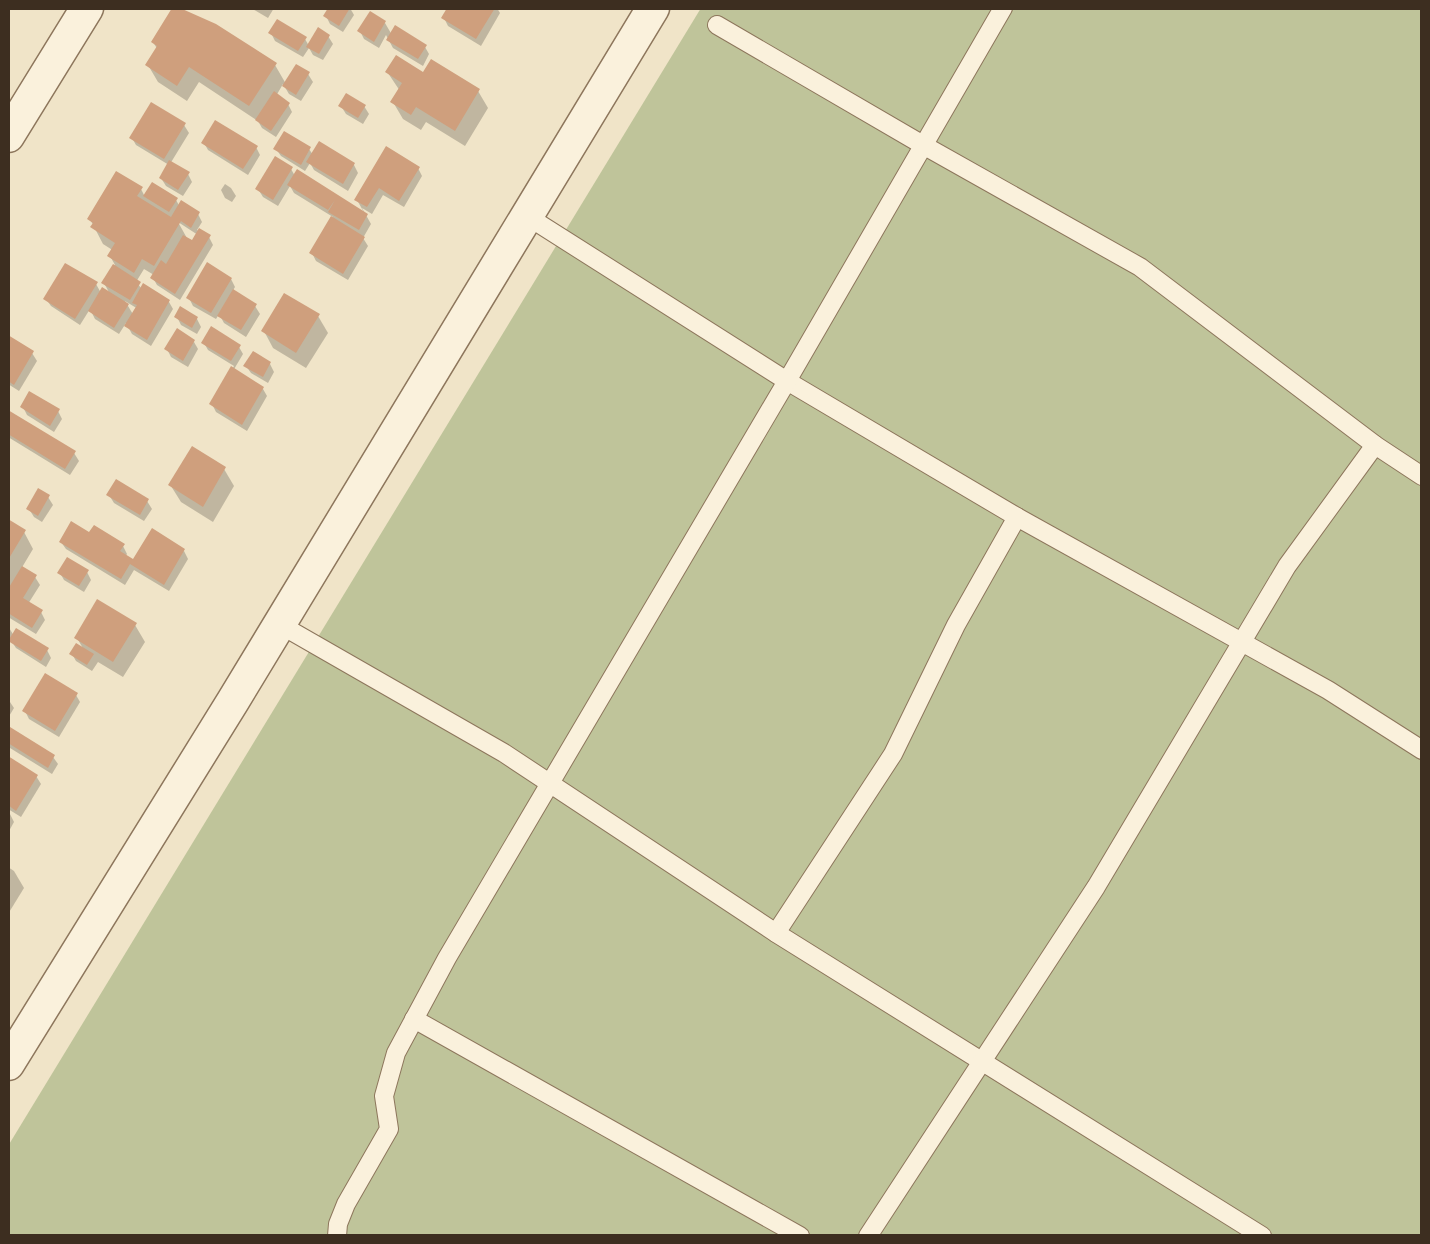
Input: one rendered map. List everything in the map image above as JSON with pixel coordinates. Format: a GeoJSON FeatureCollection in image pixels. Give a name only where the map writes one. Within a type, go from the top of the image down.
{"type":"FeatureCollection","features":[{"type":"Feature","properties":{"kind":"street"},"geometry":{"type":"LineString","coordinates":[[8,136],[86,8]]}},
{"type":"Feature","properties":{"kind":"street"},"geometry":{"type":"LineString","coordinates":[[8,1064],[653,8]]}},
{"type":"Feature","properties":{"kind":"lane"},"geometry":{"type":"LineString","coordinates":[[337,1236],[346,1204],[389,1129],[384,1096],[396,1053],[446,958],[1003,8]]}},
{"type":"Feature","properties":{"kind":"lane"},"geometry":{"type":"LineString","coordinates":[[717,25],[1140,266],[1375,445],[1422,476]]}},
{"type":"Feature","properties":{"kind":"lane"},"geometry":{"type":"LineString","coordinates":[[527,216],[787,380],[1017,517],[1328,690],[1422,750]]}},
{"type":"Feature","properties":{"kind":"lane"},"geometry":{"type":"LineString","coordinates":[[868,1236],[1096,887],[1287,566],[1375,445]]}},
{"type":"Feature","properties":{"kind":"lane"},"geometry":{"type":"LineString","coordinates":[[776,933],[893,754],[956,625],[1017,517]]}},
{"type":"Feature","properties":{"kind":"lane"},"geometry":{"type":"LineString","coordinates":[[279,624],[504,753],[776,933],[1262,1236]]}},
{"type":"Feature","properties":{"kind":"lane"},"geometry":{"type":"LineString","coordinates":[[414,1019],[800,1236]]}},
{"type":"Feature","properties":{"kind":"green space"},"geometry":{"type":"Polygon","coordinates":[[[701,8],[1422,8],[1422,1236],[8,1236],[8,1146],[701,8]]]}},
{"type":"Feature","properties":{"kind":"building"},"geometry":{"type":"Polygon","coordinates":[[[172,8],[216,24],[277,63],[249,106],[189,67],[177,86],[145,65],[157,46],[151,42],[172,8]]]}},
{"type":"Feature","properties":{"kind":"building"},"geometry":{"type":"Polygon","coordinates":[[[328,8],[350,8],[339,26],[323,16],[328,8]]]}},
{"type":"Feature","properties":{"kind":"building"},"geometry":{"type":"Polygon","coordinates":[[[447,8],[495,8],[476,39],[441,18],[447,8]]]}},
{"type":"Feature","properties":{"kind":"building"},"geometry":{"type":"Polygon","coordinates":[[[370,11],[386,21],[374,42],[357,31],[370,11]]]}},
{"type":"Feature","properties":{"kind":"building"},"geometry":{"type":"Polygon","coordinates":[[[277,19],[307,37],[298,51],[268,33],[277,19]]]}},
{"type":"Feature","properties":{"kind":"building"},"geometry":{"type":"Polygon","coordinates":[[[395,25],[427,45],[418,59],[386,40],[395,25]]]}},
{"type":"Feature","properties":{"kind":"building"},"geometry":{"type":"Polygon","coordinates":[[[318,27],[330,35],[319,54],[306,47],[318,27]]]}},
{"type":"Feature","properties":{"kind":"building"},"geometry":{"type":"Polygon","coordinates":[[[396,55],[423,72],[431,59],[480,89],[455,131],[416,107],[411,115],[390,102],[402,83],[385,72],[396,55]]]}},
{"type":"Feature","properties":{"kind":"building"},"geometry":{"type":"Polygon","coordinates":[[[296,64],[310,72],[296,95],[282,86],[296,64]]]}},
{"type":"Feature","properties":{"kind":"building"},"geometry":{"type":"Polygon","coordinates":[[[274,91],[290,103],[271,131],[255,120],[274,91]]]}},
{"type":"Feature","properties":{"kind":"building"},"geometry":{"type":"Polygon","coordinates":[[[346,93],[366,105],[358,118],[338,106],[346,93]]]}},
{"type":"Feature","properties":{"kind":"building"},"geometry":{"type":"Polygon","coordinates":[[[151,102],[186,123],[164,159],[129,138],[151,102]]]}},
{"type":"Feature","properties":{"kind":"building"},"geometry":{"type":"Polygon","coordinates":[[[215,120],[258,146],[243,169],[201,143],[215,120]]]}},
{"type":"Feature","properties":{"kind":"building"},"geometry":{"type":"Polygon","coordinates":[[[284,131],[311,147],[301,165],[273,149],[284,131]]]}},
{"type":"Feature","properties":{"kind":"building"},"geometry":{"type":"Polygon","coordinates":[[[319,141],[355,163],[343,184],[306,162],[319,141]]]}},
{"type":"Feature","properties":{"kind":"building"},"geometry":{"type":"Polygon","coordinates":[[[386,146],[420,167],[399,201],[379,188],[367,207],[354,200],[386,146]]]}},
{"type":"Feature","properties":{"kind":"building"},"geometry":{"type":"Polygon","coordinates":[[[275,156],[293,167],[273,200],[255,189],[275,156]]]}},
{"type":"Feature","properties":{"kind":"building"},"geometry":{"type":"Polygon","coordinates":[[[169,160],[190,172],[178,190],[159,178],[169,160]]]}},
{"type":"Feature","properties":{"kind":"building"},"geometry":{"type":"Polygon","coordinates":[[[297,169],[368,214],[359,230],[328,212],[335,200],[328,210],[287,185],[297,169]]]}},
{"type":"Feature","properties":{"kind":"building"},"geometry":{"type":"Polygon","coordinates":[[[116,171],[143,187],[137,196],[171,217],[181,200],[200,212],[191,228],[181,221],[154,266],[142,259],[134,273],[107,256],[115,243],[90,227],[93,223],[87,219],[116,171]]]}},
{"type":"Feature","properties":{"kind":"building"},"geometry":{"type":"Polygon","coordinates":[[[152,182],[178,198],[169,212],[143,196],[152,182]]]}},
{"type":"Feature","properties":{"kind":"building"},"geometry":{"type":"Polygon","coordinates":[[[331,216],[365,237],[343,274],[309,253],[331,216]]]}},
{"type":"Feature","properties":{"kind":"building"},"geometry":{"type":"Polygon","coordinates":[[[199,228],[211,235],[175,294],[150,278],[161,260],[166,264],[183,235],[192,240],[199,228]]]}},
{"type":"Feature","properties":{"kind":"building"},"geometry":{"type":"Polygon","coordinates":[[[207,262],[232,278],[211,313],[186,298],[207,262]]]}},
{"type":"Feature","properties":{"kind":"building"},"geometry":{"type":"Polygon","coordinates":[[[65,263],[98,282],[75,319],[43,299],[65,263]]]}},
{"type":"Feature","properties":{"kind":"building"},"geometry":{"type":"Polygon","coordinates":[[[113,264],[141,282],[130,300],[101,283],[113,264]]]}},
{"type":"Feature","properties":{"kind":"building"},"geometry":{"type":"Polygon","coordinates":[[[143,283],[170,300],[147,340],[124,326],[137,305],[132,303],[143,283]]]}},
{"type":"Feature","properties":{"kind":"building"},"geometry":{"type":"Polygon","coordinates":[[[102,287],[129,304],[114,328],[88,311],[102,287]]]}},
{"type":"Feature","properties":{"kind":"building"},"geometry":{"type":"Polygon","coordinates":[[[233,289],[257,304],[241,330],[217,316],[233,289]]]}},
{"type":"Feature","properties":{"kind":"building"},"geometry":{"type":"Polygon","coordinates":[[[284,293],[320,314],[296,353],[261,331],[284,293]]]}},
{"type":"Feature","properties":{"kind":"building"},"geometry":{"type":"Polygon","coordinates":[[[180,306],[198,317],[192,328],[174,317],[180,306]]]}},
{"type":"Feature","properties":{"kind":"building"},"geometry":{"type":"Polygon","coordinates":[[[211,326],[241,345],[231,361],[201,343],[211,326]]]}},
{"type":"Feature","properties":{"kind":"building"},"geometry":{"type":"Polygon","coordinates":[[[177,328],[195,340],[183,361],[164,349],[177,328]]]}},
{"type":"Feature","properties":{"kind":"building"},"geometry":{"type":"Polygon","coordinates":[[[8,335],[34,351],[14,385],[8,381],[8,335]]]}},
{"type":"Feature","properties":{"kind":"building"},"geometry":{"type":"Polygon","coordinates":[[[253,351],[271,362],[263,377],[243,366],[253,351]]]}},
{"type":"Feature","properties":{"kind":"building"},"geometry":{"type":"Polygon","coordinates":[[[231,366],[264,387],[242,425],[209,404],[231,366]]]}},
{"type":"Feature","properties":{"kind":"building"},"geometry":{"type":"Polygon","coordinates":[[[29,391],[60,409],[50,426],[20,407],[29,391]]]}},
{"type":"Feature","properties":{"kind":"building"},"geometry":{"type":"Polygon","coordinates":[[[8,410],[76,451],[65,469],[8,434],[8,410]]]}},
{"type":"Feature","properties":{"kind":"building"},"geometry":{"type":"Polygon","coordinates":[[[192,446],[226,467],[203,507],[168,485],[192,446]]]}},
{"type":"Feature","properties":{"kind":"building"},"geometry":{"type":"Polygon","coordinates":[[[116,479],[149,499],[140,515],[106,495],[116,479]]]}},
{"type":"Feature","properties":{"kind":"building"},"geometry":{"type":"Polygon","coordinates":[[[38,488],[50,495],[38,516],[26,509],[38,488]]]}},
{"type":"Feature","properties":{"kind":"building"},"geometry":{"type":"Polygon","coordinates":[[[8,519],[26,530],[8,560],[8,519]]]}},
{"type":"Feature","properties":{"kind":"building"},"geometry":{"type":"Polygon","coordinates":[[[71,521],[89,532],[94,525],[125,544],[120,551],[133,559],[152,528],[185,549],[164,585],[130,564],[121,579],[59,542],[71,521]]]}},
{"type":"Feature","properties":{"kind":"building"},"geometry":{"type":"Polygon","coordinates":[[[67,557],[89,570],[79,586],[57,573],[67,557]]]}},
{"type":"Feature","properties":{"kind":"building"},"geometry":{"type":"Polygon","coordinates":[[[22,566],[37,575],[23,598],[43,610],[32,628],[8,613],[8,589],[22,566]]]}},
{"type":"Feature","properties":{"kind":"building"},"geometry":{"type":"Polygon","coordinates":[[[97,599],[137,623],[113,662],[74,638],[97,599]]]}},
{"type":"Feature","properties":{"kind":"building"},"geometry":{"type":"Polygon","coordinates":[[[16,628],[49,648],[41,661],[8,641],[16,628]]]}},
{"type":"Feature","properties":{"kind":"building"},"geometry":{"type":"Polygon","coordinates":[[[76,643],[94,654],[87,665],[69,654],[76,643]]]}},
{"type":"Feature","properties":{"kind":"building"},"geometry":{"type":"Polygon","coordinates":[[[45,673],[78,693],[55,731],[22,711],[45,673]]]}},
{"type":"Feature","properties":{"kind":"building"},"geometry":{"type":"Polygon","coordinates":[[[10,727],[55,755],[48,768],[8,743],[10,727]]]}},
{"type":"Feature","properties":{"kind":"building"},"geometry":{"type":"Polygon","coordinates":[[[8,756],[38,775],[16,811],[8,805],[8,756]]]}}]}
